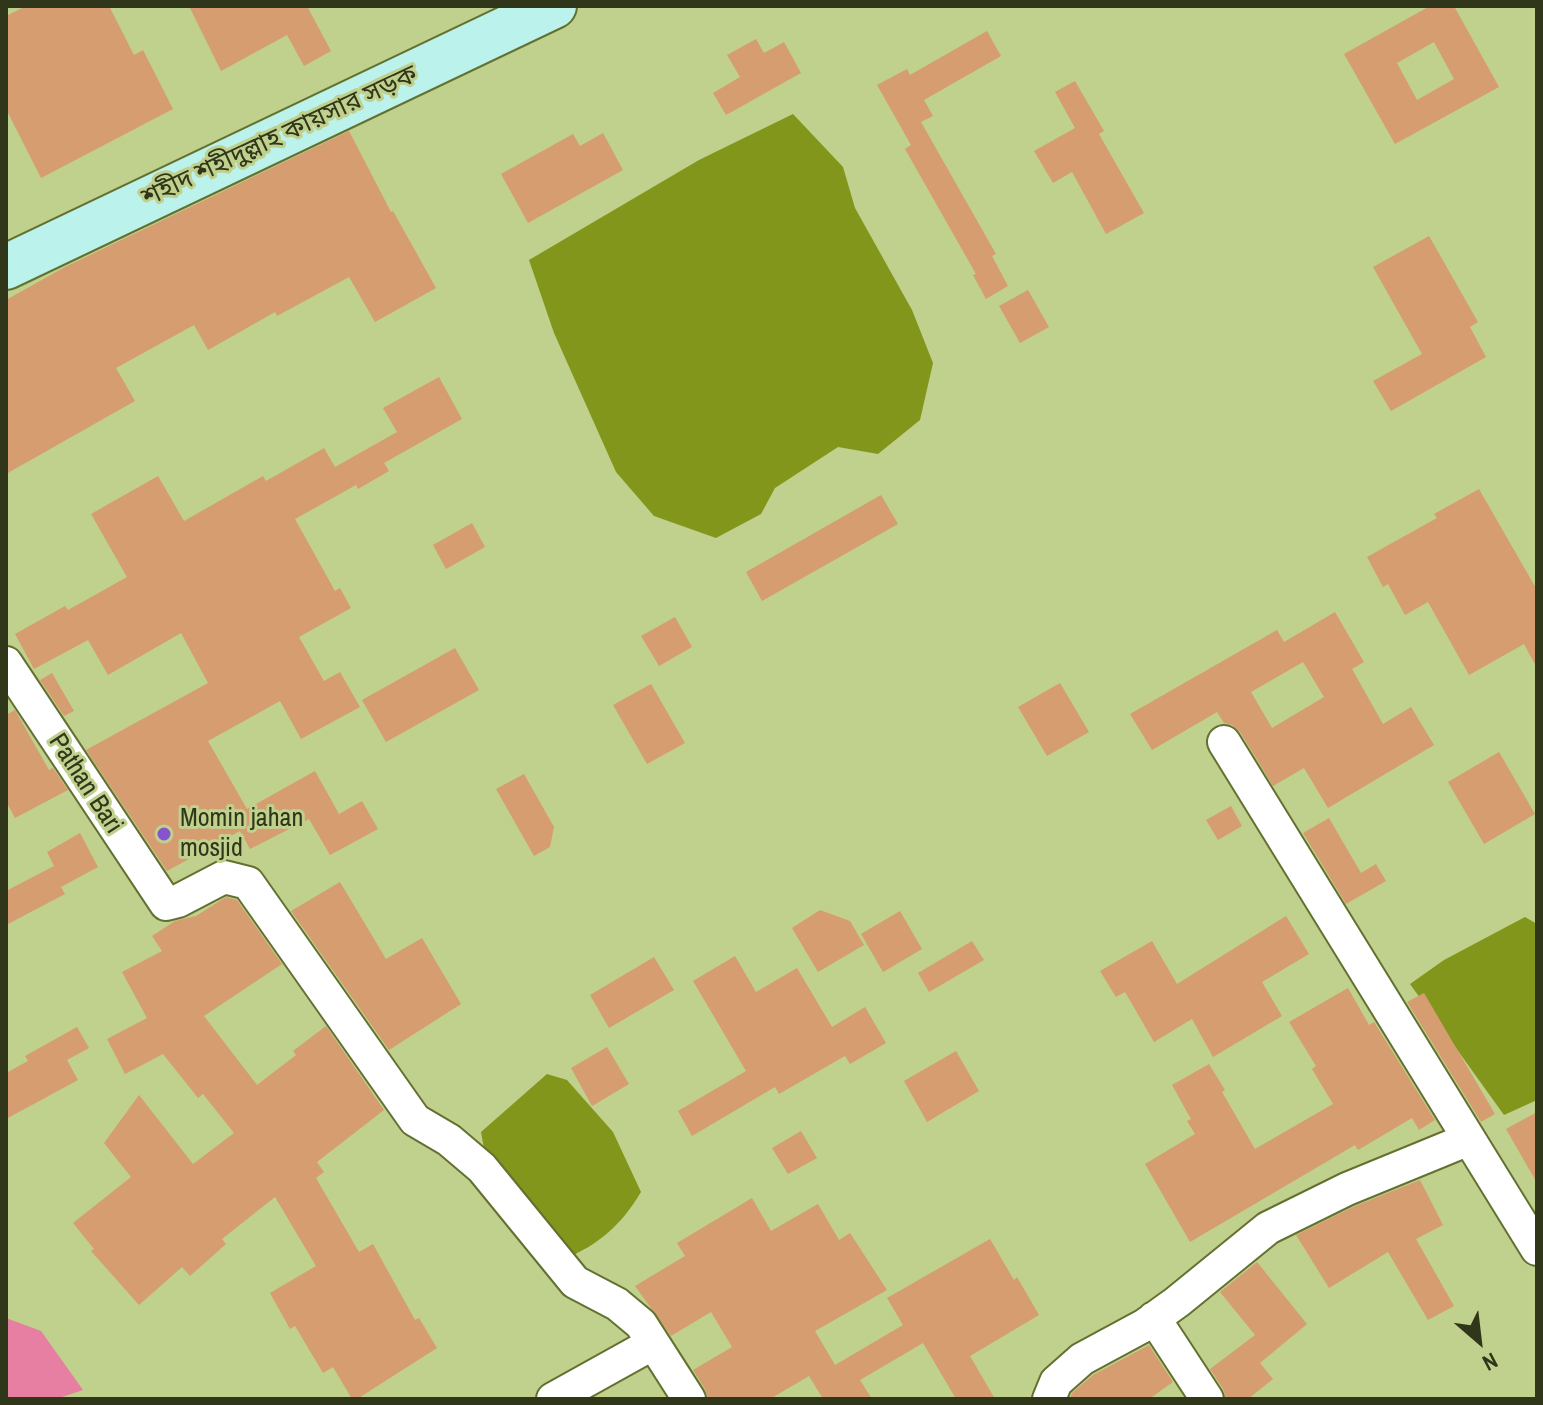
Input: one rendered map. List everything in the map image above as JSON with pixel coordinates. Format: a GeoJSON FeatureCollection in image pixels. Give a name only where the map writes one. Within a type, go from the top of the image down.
{"type":"FeatureCollection","features":[{"type":"Feature","properties":{"kind":"main road","name":"শহীদ শহীদুল্লাহ কায়সার সড়ক"},"geometry":{"type":"LineString","coordinates":[[6,243],[502,6]]}},
{"type":"Feature","properties":{"kind":"main road","name":"শহীদ শহীদুল্লাহ কায়সার সড়ক"},"geometry":{"type":"LineString","coordinates":[[6,267],[554,6]]}},
{"type":"Feature","properties":{"kind":"street","name":"Pathan Bari"},"geometry":{"type":"LineString","coordinates":[[6,663],[14,698],[166,904],[224,877],[248,883],[415,1120],[449,1140],[482,1168],[575,1282],[617,1304],[641,1324],[652,1344]]}},
{"type":"Feature","properties":{"kind":"street"},"geometry":{"type":"LineString","coordinates":[[1224,742],[1537,1249]]}},
{"type":"Feature","properties":{"kind":"street"},"geometry":{"type":"LineString","coordinates":[[1049,1399],[1056,1382],[1082,1359],[1154,1318],[1201,1284],[1268,1228],[1347,1189],[1469,1139]]}},
{"type":"Feature","properties":{"kind":"street"},"geometry":{"type":"LineString","coordinates":[[1154,1318],[1207,1399]]}},
{"type":"Feature","properties":{"kind":"street"},"geometry":{"type":"LineString","coordinates":[[553,1399],[652,1344],[689,1399]]}},
{"type":"Feature","properties":{"kind":"shaded area"},"geometry":{"type":"Polygon","coordinates":[[[793,114],[843,167],[855,208],[912,310],[933,363],[920,420],[878,454],[838,447],[775,488],[761,514],[716,538],[654,516],[616,472],[554,333],[529,260],[699,160],[793,114]]]}},
{"type":"Feature","properties":{"kind":"shaded area"},"geometry":{"type":"Polygon","coordinates":[[[1525,917],[1537,924],[1537,1100],[1504,1115],[1410,984],[1444,960],[1525,917]]]}},
{"type":"Feature","properties":{"kind":"shaded area"},"geometry":{"type":"Polygon","coordinates":[[[547,1074],[567,1080],[613,1132],[641,1192],[626,1214],[608,1232],[564,1259],[487,1165],[481,1132],[547,1074]]]}},
{"type":"Feature","properties":{"kind":"shaded area"},"geometry":{"type":"Polygon","coordinates":[[[6,1318],[41,1331],[83,1390],[56,1399],[6,1399],[6,1318]]]}},
{"type":"Feature","properties":{"kind":"building"},"geometry":{"type":"Polygon","coordinates":[[[26,6],[109,6],[134,55],[143,50],[173,109],[41,178],[6,109],[6,16],[26,6]]]}},
{"type":"Feature","properties":{"kind":"building"},"geometry":{"type":"Polygon","coordinates":[[[189,6],[307,6],[331,51],[304,66],[287,35],[221,71],[189,6]]]}},
{"type":"Feature","properties":{"kind":"building"},"geometry":{"type":"Polygon","coordinates":[[[1430,6],[1454,6],[1499,87],[1395,144],[1344,54],[1430,6]],[[1434,42],[1397,63],[1417,100],[1454,79],[1434,42]]]}},
{"type":"Feature","properties":{"kind":"building"},"geometry":{"type":"Polygon","coordinates":[[[987,31],[1001,56],[924,100],[933,116],[921,122],[996,254],[992,256],[1008,286],[986,299],[973,275],[976,274],[905,149],[911,145],[877,85],[907,69],[910,75],[987,31]]]}},
{"type":"Feature","properties":{"kind":"building"},"geometry":{"type":"Polygon","coordinates":[[[756,39],[764,53],[784,42],[801,73],[726,115],[713,93],[740,77],[727,55],[756,39]]]}},
{"type":"Feature","properties":{"kind":"building"},"geometry":{"type":"Polygon","coordinates":[[[1075,81],[1104,131],[1099,134],[1144,213],[1106,234],[1072,172],[1053,183],[1034,151],[1075,128],[1055,92],[1075,81]]]}},
{"type":"Feature","properties":{"kind":"building"},"geometry":{"type":"Polygon","coordinates":[[[349,131],[391,212],[436,288],[375,322],[349,277],[277,316],[275,312],[208,350],[194,325],[116,368],[135,401],[6,474],[6,300],[65,267],[349,131]]]}},
{"type":"Feature","properties":{"kind":"building"},"geometry":{"type":"Polygon","coordinates":[[[603,133],[623,170],[528,223],[501,174],[573,134],[580,146],[603,133]]]}},
{"type":"Feature","properties":{"kind":"building"},"geometry":{"type":"Polygon","coordinates":[[[1429,236],[1478,322],[1470,327],[1486,357],[1391,411],[1373,381],[1422,354],[1373,267],[1429,236]]]}},
{"type":"Feature","properties":{"kind":"building"},"geometry":{"type":"Polygon","coordinates":[[[1028,290],[1049,327],[1020,343],[999,306],[1028,290]]]}},
{"type":"Feature","properties":{"kind":"building"},"geometry":{"type":"Polygon","coordinates":[[[439,377],[462,419],[384,463],[389,471],[358,489],[356,485],[295,519],[335,591],[340,588],[351,608],[299,637],[324,681],[340,672],[360,707],[301,739],[280,701],[208,741],[247,809],[315,771],[339,814],[362,801],[378,829],[330,855],[309,819],[250,849],[240,831],[167,871],[86,750],[208,683],[181,633],[108,675],[88,640],[34,669],[15,634],[65,606],[68,610],[127,577],[91,514],[158,476],[184,521],[263,476],[266,481],[324,448],[335,467],[397,432],[383,408],[439,377]]]}},
{"type":"Feature","properties":{"kind":"building"},"geometry":{"type":"Polygon","coordinates":[[[1479,489],[1537,590],[1537,668],[1524,644],[1469,675],[1428,602],[1405,615],[1388,584],[1383,587],[1367,557],[1437,518],[1434,514],[1479,489]]]}},
{"type":"Feature","properties":{"kind":"building"},"geometry":{"type":"Polygon","coordinates":[[[881,495],[898,524],[762,601],[746,572],[881,495]]]}},
{"type":"Feature","properties":{"kind":"building"},"geometry":{"type":"Polygon","coordinates":[[[472,523],[485,547],[446,569],[433,545],[472,523]]]}},
{"type":"Feature","properties":{"kind":"building"},"geometry":{"type":"Polygon","coordinates":[[[1335,612],[1364,662],[1352,669],[1383,724],[1411,707],[1434,745],[1328,808],[1304,768],[1273,786],[1240,732],[1224,723],[1217,712],[1152,750],[1130,714],[1277,630],[1284,642],[1335,612]],[[1303,662],[1251,692],[1272,728],[1324,697],[1303,662]]]}},
{"type":"Feature","properties":{"kind":"building"},"geometry":{"type":"Polygon","coordinates":[[[675,617],[692,647],[659,666],[641,636],[675,617]]]}},
{"type":"Feature","properties":{"kind":"building"},"geometry":{"type":"Polygon","coordinates":[[[455,648],[479,690],[386,742],[362,700],[455,648]]]}},
{"type":"Feature","properties":{"kind":"building"},"geometry":{"type":"Polygon","coordinates":[[[52,673],[74,711],[64,716],[40,680],[52,673]]]}},
{"type":"Feature","properties":{"kind":"building"},"geometry":{"type":"Polygon","coordinates":[[[1060,683],[1089,732],[1047,756],[1018,707],[1060,683]]]}},
{"type":"Feature","properties":{"kind":"building"},"geometry":{"type":"Polygon","coordinates":[[[651,684],[685,743],[647,764],[613,705],[651,684]]]}},
{"type":"Feature","properties":{"kind":"building"},"geometry":{"type":"Polygon","coordinates":[[[15,710],[49,770],[53,768],[68,790],[15,818],[6,801],[6,715],[15,710]]]}},
{"type":"Feature","properties":{"kind":"building"},"geometry":{"type":"Polygon","coordinates":[[[1499,752],[1535,814],[1484,844],[1448,782],[1499,752]]]}},
{"type":"Feature","properties":{"kind":"building"},"geometry":{"type":"Polygon","coordinates":[[[524,774],[554,827],[550,847],[534,856],[496,789],[524,774]]]}},
{"type":"Feature","properties":{"kind":"building"},"geometry":{"type":"Polygon","coordinates":[[[1231,806],[1242,826],[1218,840],[1206,820],[1231,806]]]}},
{"type":"Feature","properties":{"kind":"building"},"geometry":{"type":"Polygon","coordinates":[[[1329,818],[1361,873],[1376,864],[1386,881],[1346,904],[1303,833],[1329,818]]]}},
{"type":"Feature","properties":{"kind":"building"},"geometry":{"type":"Polygon","coordinates":[[[80,833],[98,867],[61,887],[65,894],[6,925],[6,891],[54,866],[47,852],[80,833]]]}},
{"type":"Feature","properties":{"kind":"building"},"geometry":{"type":"Polygon","coordinates":[[[340,882],[386,959],[422,938],[461,1004],[389,1050],[291,911],[340,882]]]}},
{"type":"Feature","properties":{"kind":"building"},"geometry":{"type":"Polygon","coordinates":[[[226,897],[237,900],[282,964],[204,1016],[257,1085],[296,1055],[293,1051],[326,1026],[384,1110],[317,1162],[324,1172],[316,1178],[359,1252],[373,1244],[415,1320],[419,1318],[437,1348],[357,1399],[352,1399],[333,1367],[323,1373],[295,1326],[290,1329],[270,1293],[316,1266],[275,1197],[222,1239],[226,1244],[190,1276],[182,1267],[139,1305],[91,1251],[94,1249],[73,1223],[131,1177],[104,1143],[139,1095],[193,1164],[234,1133],[203,1094],[198,1098],[163,1054],[125,1074],[107,1039],[147,1018],[122,972],[162,951],[152,936],[175,921],[196,916],[226,897]]]}},
{"type":"Feature","properties":{"kind":"building"},"geometry":{"type":"Polygon","coordinates":[[[820,910],[850,921],[864,945],[818,972],[792,928],[820,910]]]}},
{"type":"Feature","properties":{"kind":"building"},"geometry":{"type":"Polygon","coordinates":[[[900,911],[922,949],[883,972],[861,934],[900,911]]]}},
{"type":"Feature","properties":{"kind":"building"},"geometry":{"type":"Polygon","coordinates":[[[1286,916],[1309,954],[1262,982],[1282,1016],[1213,1057],[1192,1019],[1154,1042],[1125,992],[1116,997],[1100,971],[1152,941],[1177,984],[1286,916]]]}},
{"type":"Feature","properties":{"kind":"building"},"geometry":{"type":"Polygon","coordinates":[[[972,941],[984,960],[929,992],[918,973],[972,941]]]}},
{"type":"Feature","properties":{"kind":"building"},"geometry":{"type":"Polygon","coordinates":[[[735,956],[756,992],[797,968],[832,1027],[865,1007],[886,1043],[850,1064],[845,1056],[779,1094],[775,1087],[692,1136],[678,1111],[746,1071],[693,981],[735,956]]]}},
{"type":"Feature","properties":{"kind":"building"},"geometry":{"type":"Polygon","coordinates":[[[654,957],[674,990],[609,1028],[590,995],[654,957]]]}},
{"type":"Feature","properties":{"kind":"building"},"geometry":{"type":"Polygon","coordinates":[[[1348,988],[1369,1025],[1374,1022],[1435,1120],[1419,1130],[1412,1118],[1358,1150],[1355,1145],[1190,1242],[1145,1164],[1195,1134],[1187,1121],[1191,1119],[1172,1085],[1209,1064],[1255,1149],[1333,1104],[1312,1069],[1316,1066],[1289,1022],[1348,988]]]}},
{"type":"Feature","properties":{"kind":"building"},"geometry":{"type":"Polygon","coordinates":[[[1424,993],[1495,1114],[1481,1122],[1407,1002],[1424,993]]]}},
{"type":"Feature","properties":{"kind":"building"},"geometry":{"type":"Polygon","coordinates":[[[77,1027],[89,1048],[67,1060],[78,1080],[6,1119],[6,1073],[28,1061],[25,1056],[77,1027]]]}},
{"type":"Feature","properties":{"kind":"building"},"geometry":{"type":"Polygon","coordinates":[[[607,1047],[629,1084],[592,1106],[571,1068],[607,1047]]]}},
{"type":"Feature","properties":{"kind":"building"},"geometry":{"type":"Polygon","coordinates":[[[956,1051],[979,1091],[927,1122],[904,1081],[956,1051]]]}},
{"type":"Feature","properties":{"kind":"building"},"geometry":{"type":"Polygon","coordinates":[[[1537,1112],[1537,1183],[1506,1129],[1537,1112]]]}},
{"type":"Feature","properties":{"kind":"building"},"geometry":{"type":"Polygon","coordinates":[[[801,1131],[817,1158],[788,1174],[772,1148],[801,1131]]]}},
{"type":"Feature","properties":{"kind":"building"},"geometry":{"type":"Polygon","coordinates":[[[1420,1180],[1443,1225],[1416,1239],[1454,1306],[1428,1320],[1388,1252],[1329,1288],[1296,1235],[1355,1206],[1420,1180]]]}},
{"type":"Feature","properties":{"kind":"building"},"geometry":{"type":"Polygon","coordinates":[[[752,1198],[771,1231],[818,1204],[839,1240],[850,1233],[887,1290],[815,1331],[835,1365],[903,1325],[887,1298],[990,1239],[1039,1315],[970,1356],[995,1399],[956,1399],[923,1343],[860,1380],[872,1399],[823,1399],[809,1376],[770,1399],[708,1399],[693,1370],[732,1347],[711,1312],[671,1336],[635,1286],[685,1256],[677,1243],[752,1198]]]}},
{"type":"Feature","properties":{"kind":"building"},"geometry":{"type":"Polygon","coordinates":[[[1257,1262],[1307,1324],[1260,1363],[1273,1379],[1248,1399],[1226,1399],[1210,1369],[1255,1335],[1220,1292],[1257,1262]]]}},
{"type":"Feature","properties":{"kind":"building"},"geometry":{"type":"Polygon","coordinates":[[[1149,1345],[1173,1382],[1149,1399],[1070,1399],[1072,1393],[1093,1375],[1149,1345]]]}},
{"type":"Feature","properties":{"kind":"place","name":"Momin jahan mosjid"},"geometry":{"type":"Point","coordinates":[164,834]}}]}
